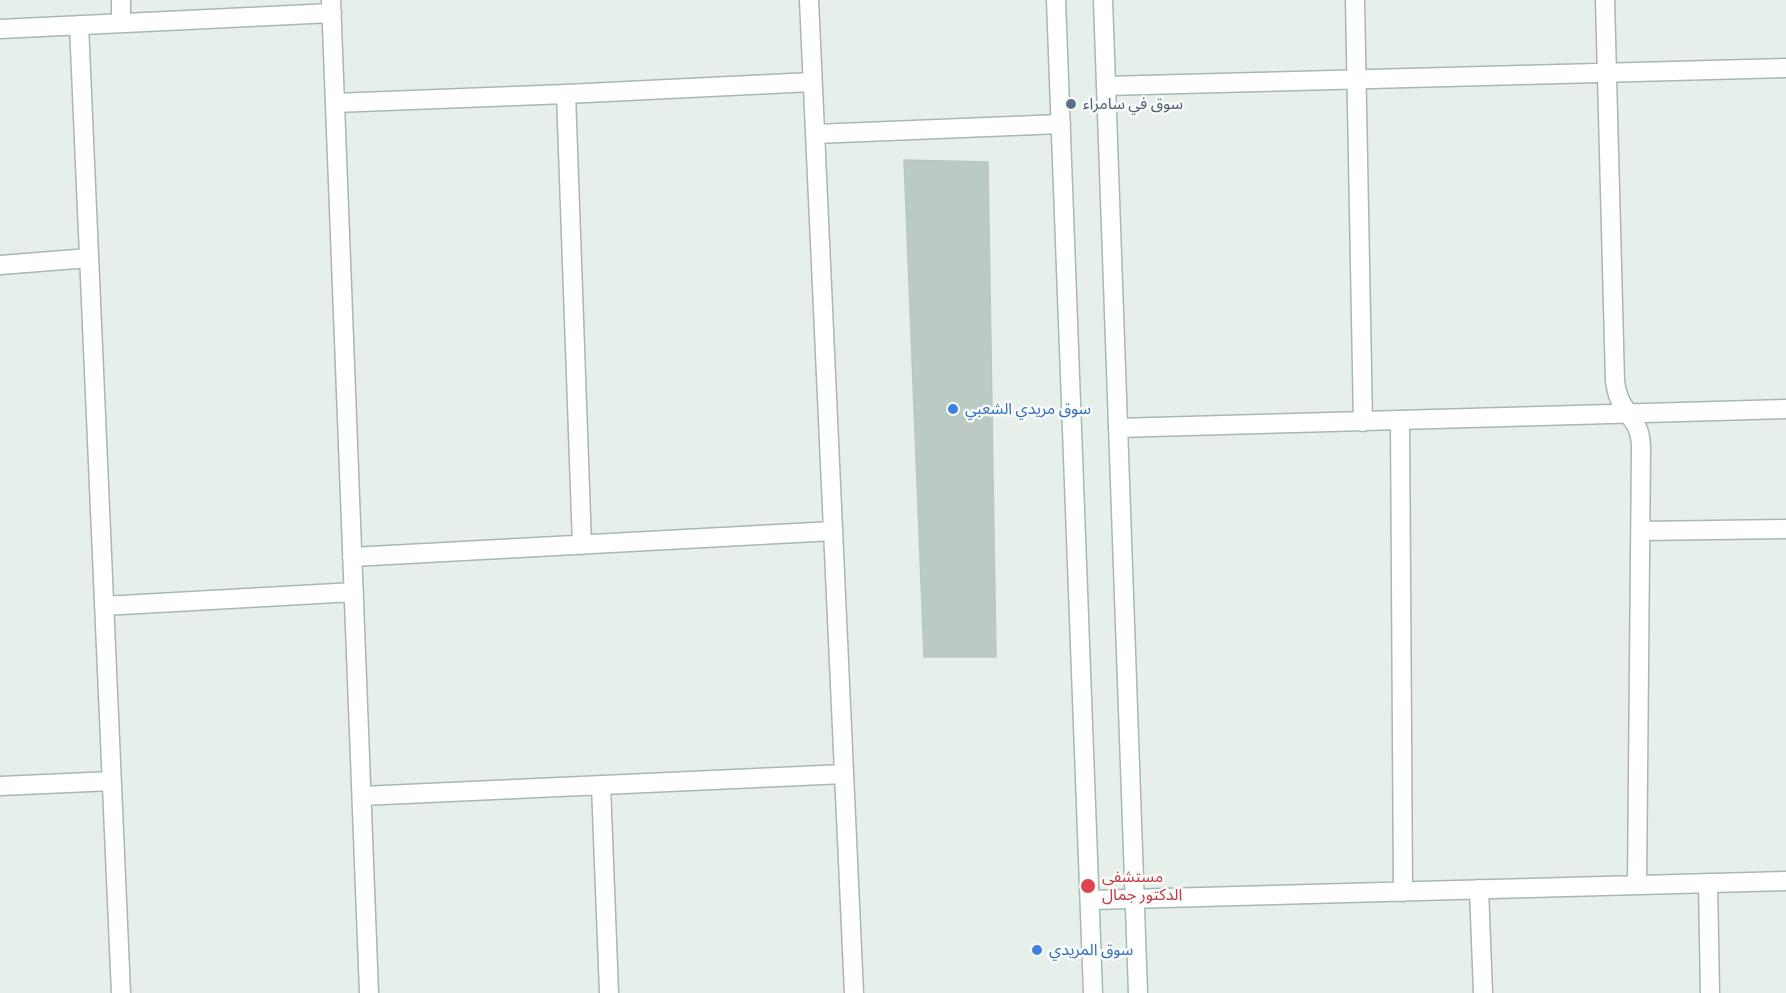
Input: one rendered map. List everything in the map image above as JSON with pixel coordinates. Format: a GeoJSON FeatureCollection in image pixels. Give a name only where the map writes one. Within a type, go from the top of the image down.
{"type":"FeatureCollection","features":[{"type":"Feature","properties":{"kind":"street"},"geometry":{"type":"LineString","coordinates":[[121,0],[121,23]]}},
{"type":"Feature","properties":{"kind":"street"},"geometry":{"type":"LineString","coordinates":[[809,0],[854,993]]}},
{"type":"Feature","properties":{"kind":"street"},"geometry":{"type":"LineString","coordinates":[[1056,0],[1093,993]]}},
{"type":"Feature","properties":{"kind":"street"},"geometry":{"type":"LineString","coordinates":[[1103,0],[1138,993]]}},
{"type":"Feature","properties":{"kind":"street"},"geometry":{"type":"LineString","coordinates":[[1354,0],[1364,422]]}},
{"type":"Feature","properties":{"kind":"street"},"geometry":{"type":"LineString","coordinates":[[1605,0],[1615,381],[1617,393],[1636,422],[1640,434],[1637,885]]}},
{"type":"Feature","properties":{"kind":"street"},"geometry":{"type":"LineString","coordinates":[[0,29],[121,23],[332,7],[369,993]]}},
{"type":"Feature","properties":{"kind":"street"},"geometry":{"type":"LineString","coordinates":[[79,25],[122,993]]}},
{"type":"Feature","properties":{"kind":"street"},"geometry":{"type":"LineString","coordinates":[[1106,86],[1786,68]]}},
{"type":"Feature","properties":{"kind":"street"},"geometry":{"type":"LineString","coordinates":[[335,103],[812,82]]}},
{"type":"Feature","properties":{"kind":"street"},"geometry":{"type":"LineString","coordinates":[[566,94],[582,545]]}},
{"type":"Feature","properties":{"kind":"street"},"geometry":{"type":"LineString","coordinates":[[815,134],[1061,124]]}},
{"type":"Feature","properties":{"kind":"street"},"geometry":{"type":"LineString","coordinates":[[0,265],[89,258]]}},
{"type":"Feature","properties":{"kind":"street"},"geometry":{"type":"LineString","coordinates":[[1118,428],[1786,409]]}},
{"type":"Feature","properties":{"kind":"street"},"geometry":{"type":"LineString","coordinates":[[1400,421],[1403,892]]}},
{"type":"Feature","properties":{"kind":"street"},"geometry":{"type":"LineString","coordinates":[[1641,531],[1786,529]]}},
{"type":"Feature","properties":{"kind":"street"},"geometry":{"type":"LineString","coordinates":[[352,557],[832,531]]}},
{"type":"Feature","properties":{"kind":"street"},"geometry":{"type":"LineString","coordinates":[[104,606],[354,592]]}},
{"type":"Feature","properties":{"kind":"street"},"geometry":{"type":"LineString","coordinates":[[362,796],[844,774]]}},
{"type":"Feature","properties":{"kind":"street"},"geometry":{"type":"LineString","coordinates":[[0,786],[112,781]]}},
{"type":"Feature","properties":{"kind":"street"},"geometry":{"type":"LineString","coordinates":[[601,784],[609,993]]}},
{"type":"Feature","properties":{"kind":"street"},"geometry":{"type":"LineString","coordinates":[[1090,900],[1786,881]]}},
{"type":"Feature","properties":{"kind":"street"},"geometry":{"type":"LineString","coordinates":[[1708,883],[1710,993]]}},
{"type":"Feature","properties":{"kind":"street"},"geometry":{"type":"LineString","coordinates":[[1479,889],[1483,993]]}},
{"type":"Feature","properties":{"kind":"building","name":"سوق مريدي الشعبي"},"geometry":{"type":"Polygon","coordinates":[[[904,160],[988,162],[996,657],[924,657],[904,160]]]}},
{"type":"Feature","properties":{"kind":"place","name":"سوق في سامراء"},"geometry":{"type":"Point","coordinates":[1071,104]}},
{"type":"Feature","properties":{"kind":"place","name":"سوق مريدي الشعبي"},"geometry":{"type":"Point","coordinates":[953,409]}},
{"type":"Feature","properties":{"kind":"place","name":"مستشفى الدكتور جمال"},"geometry":{"type":"Point","coordinates":[1088,886]}},
{"type":"Feature","properties":{"kind":"place","name":"سوق المريدي"},"geometry":{"type":"Point","coordinates":[1037,950]}}]}
